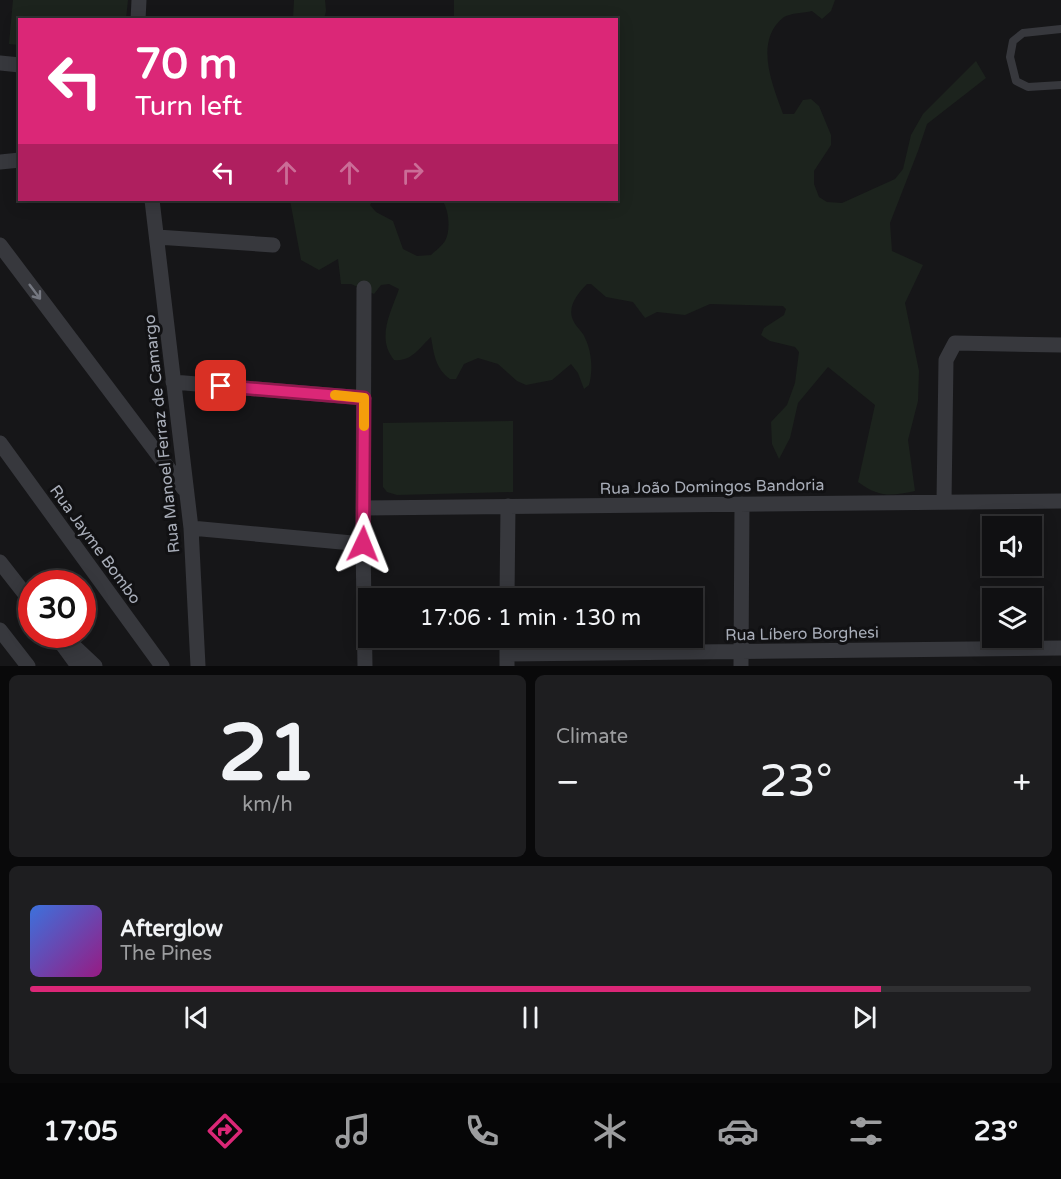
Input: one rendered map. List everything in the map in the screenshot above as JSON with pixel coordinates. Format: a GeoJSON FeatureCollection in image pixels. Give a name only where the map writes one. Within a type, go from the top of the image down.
{"type":"FeatureCollection","features":[{"type":"Feature","properties":{"kind":"street"},"geometry":{"type":"LineString","coordinates":[[138,18],[139,0]]}},
{"type":"Feature","properties":{"kind":"street"},"geometry":{"type":"LineString","coordinates":[[0,63],[18,65]]}},
{"type":"Feature","properties":{"kind":"street"},"geometry":{"type":"LineString","coordinates":[[0,162],[18,160]]}},
{"type":"Feature","properties":{"kind":"street","name":"Rua Manoel Ferraz de Camargo"},"geometry":{"type":"LineString","coordinates":[[152,201],[191,528],[198,666]]}},
{"type":"Feature","properties":{"kind":"street"},"geometry":{"type":"LineString","coordinates":[[158,237],[273,245]]}},
{"type":"Feature","properties":{"kind":"street"},"geometry":{"type":"LineString","coordinates":[[0,245],[185,490]]}},
{"type":"Feature","properties":{"kind":"street"},"geometry":{"type":"LineString","coordinates":[[364,288],[365,666]]}},
{"type":"Feature","properties":{"kind":"street"},"geometry":{"type":"LineString","coordinates":[[944,502],[946,360],[954,344],[1061,345]]}},
{"type":"Feature","properties":{"kind":"street"},"geometry":{"type":"LineString","coordinates":[[173,382],[364,398]]}},
{"type":"Feature","properties":{"kind":"street","name":"Rua Jayme Bombo"},"geometry":{"type":"LineString","coordinates":[[0,443],[162,666]]}},
{"type":"Feature","properties":{"kind":"street","name":"Rua João Domingos Bandoria"},"geometry":{"type":"LineString","coordinates":[[364,508],[1061,501]]}},
{"type":"Feature","properties":{"kind":"street"},"geometry":{"type":"LineString","coordinates":[[741,659],[742,504]]}},
{"type":"Feature","properties":{"kind":"street"},"geometry":{"type":"LineString","coordinates":[[507,588],[508,506]]}},
{"type":"Feature","properties":{"kind":"street"},"geometry":{"type":"LineString","coordinates":[[191,528],[363,544]]}},
{"type":"Feature","properties":{"kind":"street"},"geometry":{"type":"LineString","coordinates":[[0,562],[18,585]]}},
{"type":"Feature","properties":{"kind":"street"},"geometry":{"type":"LineString","coordinates":[[0,630],[28,666]]}},
{"type":"Feature","properties":{"kind":"street"},"geometry":{"type":"LineString","coordinates":[[65,648],[78,666]]}},
{"type":"Feature","properties":{"kind":"street"},"geometry":{"type":"LineString","coordinates":[[76,648],[96,666]]}},
{"type":"Feature","properties":{"kind":"street","name":"Rua Líbero Borghesi"},"geometry":{"type":"LineString","coordinates":[[507,660],[741,659],[1061,648]]}},
{"type":"Feature","properties":{"kind":"lane"},"geometry":{"type":"LineString","coordinates":[[1061,29],[1023,33],[1013,41],[1010,57],[1016,81],[1028,87],[1061,85]]}},
{"type":"Feature","properties":{"kind":"shaded area"},"geometry":{"type":"Polygon","coordinates":[[[13,0],[128,0],[126,18],[18,18],[18,45],[9,44],[13,0]]]}},
{"type":"Feature","properties":{"kind":"shaded area"},"geometry":{"type":"Polygon","coordinates":[[[294,0],[325,0],[324,18],[293,18],[294,0]]]}},
{"type":"Feature","properties":{"kind":"shaded area"},"geometry":{"type":"Polygon","coordinates":[[[454,0],[835,0],[831,11],[822,19],[812,11],[784,17],[769,38],[767,51],[771,77],[783,114],[794,114],[803,100],[811,99],[819,106],[831,135],[831,145],[814,171],[814,184],[819,197],[827,202],[842,203],[895,179],[903,169],[911,135],[923,114],[976,61],[986,78],[927,124],[890,223],[892,251],[923,265],[905,303],[919,371],[918,401],[908,440],[915,491],[899,494],[879,493],[858,482],[875,405],[828,367],[798,403],[790,438],[779,459],[772,444],[771,422],[787,405],[795,383],[799,352],[795,347],[770,341],[761,335],[764,328],[784,315],[786,309],[783,306],[710,304],[685,315],[657,312],[645,318],[633,302],[606,297],[591,284],[587,284],[576,297],[571,312],[574,322],[584,336],[590,355],[590,380],[589,385],[584,389],[578,373],[571,364],[552,380],[526,385],[517,381],[498,364],[478,358],[464,364],[456,379],[450,379],[438,365],[431,337],[411,356],[394,360],[386,343],[386,334],[389,316],[399,289],[389,284],[381,285],[374,294],[351,284],[341,284],[338,259],[319,270],[301,260],[290,201],[372,201],[370,205],[376,212],[393,221],[403,249],[417,256],[431,255],[447,237],[448,220],[442,201],[618,201],[618,18],[454,18],[454,0]]]}},
{"type":"Feature","properties":{"kind":"shaded area"},"geometry":{"type":"Polygon","coordinates":[[[513,421],[513,492],[397,495],[387,492],[383,487],[383,423],[513,421]]]}},
{"type":"Feature","properties":{"kind":"slow traffic"},"geometry":{"type":"LineString","coordinates":[[335,395],[364,398],[364,426]]}},
{"type":"Feature","properties":{"kind":"route"},"geometry":{"type":"LineString","coordinates":[[221,386],[364,398],[363,544]]}}]}
